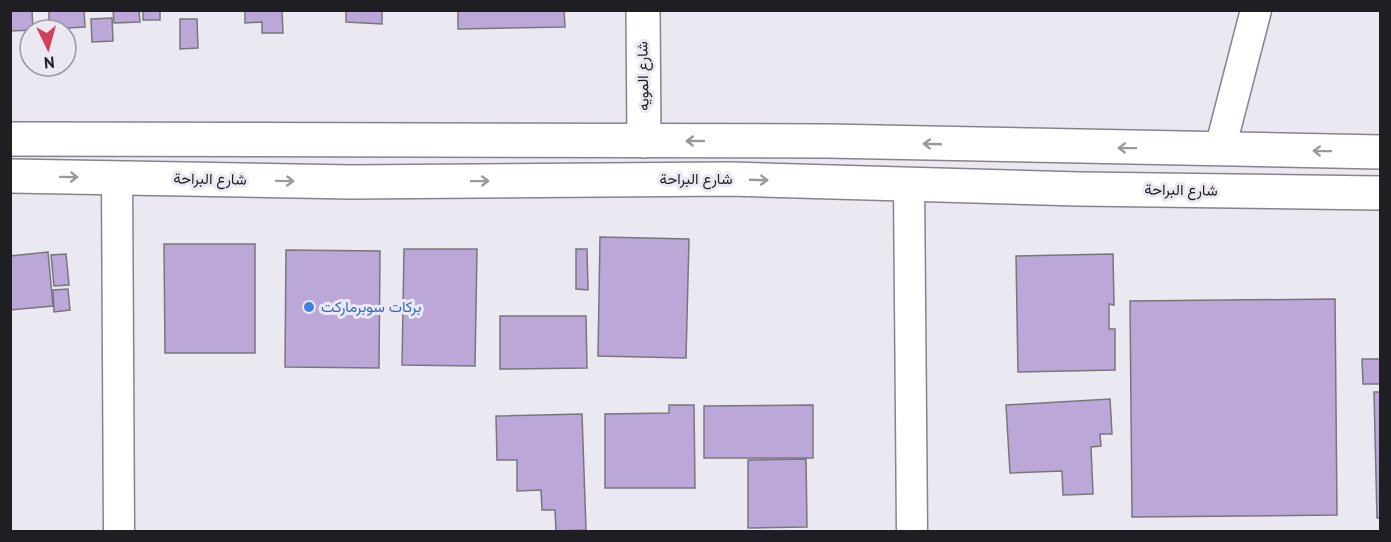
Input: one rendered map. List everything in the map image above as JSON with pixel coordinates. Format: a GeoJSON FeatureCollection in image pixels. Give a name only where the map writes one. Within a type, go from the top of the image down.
{"type":"FeatureCollection","features":[{"type":"Feature","properties":{"kind":"street","name":"شارع المويه"},"geometry":{"type":"LineString","coordinates":[[643,10],[644,141]]}},
{"type":"Feature","properties":{"kind":"street"},"geometry":{"type":"LineString","coordinates":[[1220,149],[1256,10]]}},
{"type":"Feature","properties":{"kind":"street"},"geometry":{"type":"LineString","coordinates":[[10,139],[827,141],[1380,152]]}},
{"type":"Feature","properties":{"kind":"street","name":"شارع البراحة"},"geometry":{"type":"LineString","coordinates":[[10,176],[351,182],[730,179],[1380,193]]}},
{"type":"Feature","properties":{"kind":"street"},"geometry":{"type":"LineString","coordinates":[[117,177],[119,531]]}},
{"type":"Feature","properties":{"kind":"street"},"geometry":{"type":"LineString","coordinates":[[909,184],[912,531]]}},
{"type":"Feature","properties":{"kind":"building"},"geometry":{"type":"Polygon","coordinates":[[[10,10],[32,10],[32,18],[18,18],[18,31],[10,31],[10,10]]]}},
{"type":"Feature","properties":{"kind":"building"},"geometry":{"type":"Polygon","coordinates":[[[49,10],[84,10],[85,27],[78,27],[78,18],[49,18],[49,10]]]}},
{"type":"Feature","properties":{"kind":"building"},"geometry":{"type":"Polygon","coordinates":[[[113,10],[139,10],[140,22],[114,23],[113,10]]]}},
{"type":"Feature","properties":{"kind":"building"},"geometry":{"type":"Polygon","coordinates":[[[143,10],[160,10],[160,20],[143,20],[143,10]]]}},
{"type":"Feature","properties":{"kind":"building"},"geometry":{"type":"Polygon","coordinates":[[[245,10],[282,10],[283,33],[262,33],[262,22],[245,23],[245,10]]]}},
{"type":"Feature","properties":{"kind":"building"},"geometry":{"type":"Polygon","coordinates":[[[346,10],[382,10],[382,24],[346,22],[346,10]]]}},
{"type":"Feature","properties":{"kind":"building"},"geometry":{"type":"Polygon","coordinates":[[[458,10],[564,10],[565,27],[458,29],[458,10]]]}},
{"type":"Feature","properties":{"kind":"building"},"geometry":{"type":"Polygon","coordinates":[[[112,18],[113,41],[92,42],[91,19],[112,18]]]}},
{"type":"Feature","properties":{"kind":"building"},"geometry":{"type":"Polygon","coordinates":[[[180,19],[197,19],[198,48],[180,49],[180,19]]]}},
{"type":"Feature","properties":{"kind":"building"},"geometry":{"type":"Polygon","coordinates":[[[600,237],[689,239],[686,358],[598,356],[600,237]]]}},
{"type":"Feature","properties":{"kind":"building"},"geometry":{"type":"Polygon","coordinates":[[[164,244],[255,244],[255,353],[165,353],[164,244]]]}},
{"type":"Feature","properties":{"kind":"building"},"geometry":{"type":"Polygon","coordinates":[[[404,249],[477,249],[475,366],[402,365],[404,249]]]}},
{"type":"Feature","properties":{"kind":"building"},"geometry":{"type":"Polygon","coordinates":[[[576,249],[587,249],[588,290],[576,289],[576,249]]]}},
{"type":"Feature","properties":{"kind":"building"},"geometry":{"type":"Polygon","coordinates":[[[286,250],[380,251],[379,368],[285,367],[286,250]]]}},
{"type":"Feature","properties":{"kind":"building"},"geometry":{"type":"Polygon","coordinates":[[[48,252],[53,306],[10,310],[10,256],[48,252]]]}},
{"type":"Feature","properties":{"kind":"building"},"geometry":{"type":"Polygon","coordinates":[[[66,254],[69,285],[54,286],[51,255],[66,254]]]}},
{"type":"Feature","properties":{"kind":"building"},"geometry":{"type":"Polygon","coordinates":[[[1113,254],[1114,305],[1109,304],[1109,329],[1115,329],[1115,370],[1018,372],[1016,256],[1113,254]]]}},
{"type":"Feature","properties":{"kind":"building"},"geometry":{"type":"Polygon","coordinates":[[[68,289],[70,310],[54,312],[53,290],[68,289]]]}},
{"type":"Feature","properties":{"kind":"building"},"geometry":{"type":"Polygon","coordinates":[[[1335,299],[1337,515],[1132,517],[1130,301],[1335,299]]]}},
{"type":"Feature","properties":{"kind":"building"},"geometry":{"type":"Polygon","coordinates":[[[500,316],[586,316],[587,368],[500,369],[500,316]]]}},
{"type":"Feature","properties":{"kind":"building"},"geometry":{"type":"Polygon","coordinates":[[[1362,359],[1380,359],[1380,384],[1363,384],[1362,359]]]}},
{"type":"Feature","properties":{"kind":"building"},"geometry":{"type":"Polygon","coordinates":[[[1374,392],[1380,392],[1380,518],[1377,518],[1374,392]]]}},
{"type":"Feature","properties":{"kind":"building"},"geometry":{"type":"Polygon","coordinates":[[[1110,399],[1112,434],[1100,434],[1101,446],[1091,447],[1093,494],[1063,495],[1062,471],[1010,473],[1006,405],[1110,399]]]}},
{"type":"Feature","properties":{"kind":"building"},"geometry":{"type":"Polygon","coordinates":[[[669,405],[694,405],[695,488],[605,488],[605,414],[669,413],[669,405]]]}},
{"type":"Feature","properties":{"kind":"building"},"geometry":{"type":"Polygon","coordinates":[[[813,405],[813,458],[704,458],[704,406],[813,405]]]}},
{"type":"Feature","properties":{"kind":"building"},"geometry":{"type":"Polygon","coordinates":[[[582,414],[586,530],[556,531],[555,510],[542,510],[541,490],[517,491],[517,460],[497,460],[496,416],[582,414]]]}},
{"type":"Feature","properties":{"kind":"building"},"geometry":{"type":"Polygon","coordinates":[[[806,459],[807,527],[748,528],[748,460],[806,459]]]}},
{"type":"Feature","properties":{"kind":"place","name":"بركات سوبرماركت"},"geometry":{"type":"Point","coordinates":[309,307]}}]}
